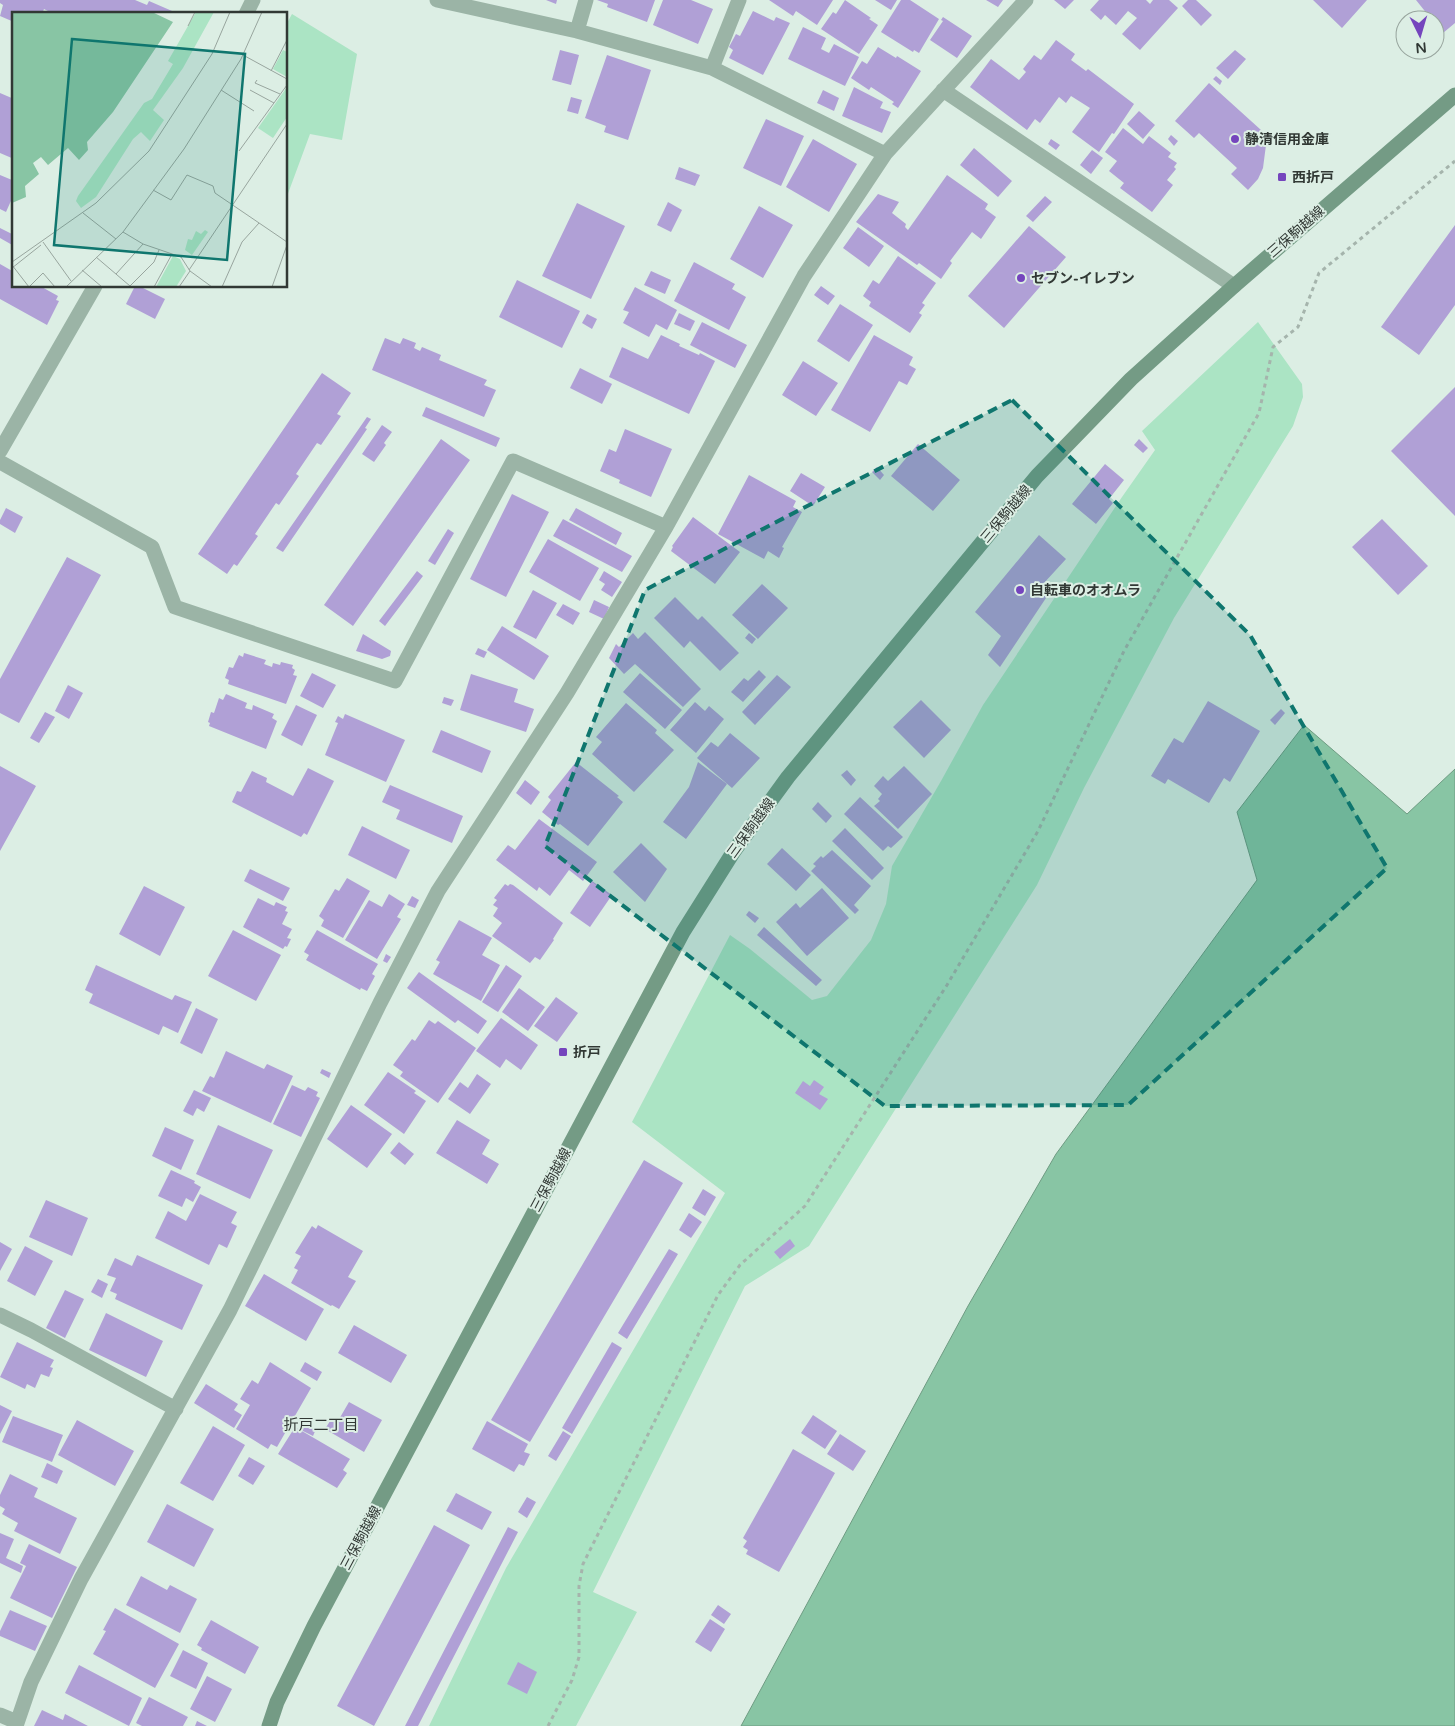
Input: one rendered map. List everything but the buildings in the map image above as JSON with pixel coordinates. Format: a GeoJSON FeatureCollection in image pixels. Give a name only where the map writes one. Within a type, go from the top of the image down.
{"type":"FeatureCollection","features":[{"type":"Feature","properties":{"kind":"main road","name":"三保駒越線"},"geometry":{"type":"LineString","coordinates":[[269,1726],[277,1702],[314,1626],[682,932],[734,851],[788,777],[1037,476],[1131,379],[1234,286],[1455,95]]}},
{"type":"Feature","properties":{"kind":"street"},"geometry":{"type":"LineString","coordinates":[[247,12],[253,0]]}},
{"type":"Feature","properties":{"kind":"street"},"geometry":{"type":"LineString","coordinates":[[437,0],[462,3],[578,31],[712,68],[885,154]]}},
{"type":"Feature","properties":{"kind":"street"},"geometry":{"type":"LineString","coordinates":[[578,31],[586,0]]}},
{"type":"Feature","properties":{"kind":"street"},"geometry":{"type":"LineString","coordinates":[[712,68],[739,0]]}},
{"type":"Feature","properties":{"kind":"street"},"geometry":{"type":"LineString","coordinates":[[0,1715],[16,1724],[31,1682],[81,1579],[230,1310],[380,1003],[438,891],[567,693],[666,527],[804,276],[885,154],[1026,0]]}},
{"type":"Feature","properties":{"kind":"street"},"geometry":{"type":"LineString","coordinates":[[943,90],[1234,286]]}},
{"type":"Feature","properties":{"kind":"street"},"geometry":{"type":"LineString","coordinates":[[0,451],[94,288]]}},
{"type":"Feature","properties":{"kind":"street"},"geometry":{"type":"LineString","coordinates":[[0,462],[152,547],[175,607],[395,681],[513,461],[666,527]]}},
{"type":"Feature","properties":{"kind":"street"},"geometry":{"type":"LineString","coordinates":[[0,1315],[176,1409]]}},
{"type":"Feature","properties":{"kind":"path"},"geometry":{"type":"LineString","coordinates":[[548,1726],[572,1680],[579,1657],[579,1586],[583,1564],[718,1294],[740,1265],[805,1206],[947,985],[1038,832],[1124,651],[1259,412],[1273,347],[1298,327],[1319,273],[1455,161]]}},
{"type":"Feature","properties":{"kind":"highlighted area"},"geometry":{"type":"Polygon","coordinates":[[[1012,400],[1250,635],[1387,868],[1128,1105],[885,1106],[545,846],[645,590],[1012,400]]]}},
{"type":"Feature","properties":{"kind":"shaded area"},"geometry":{"type":"Polygon","coordinates":[[[292,14],[357,54],[342,140],[310,134],[288,194],[288,21],[292,14]]]}},
{"type":"Feature","properties":{"kind":"shaded area"},"geometry":{"type":"Polygon","coordinates":[[[1258,322],[1302,384],[1303,397],[1293,426],[1174,618],[1084,788],[1037,885],[809,1246],[745,1286],[593,1592],[637,1612],[576,1726],[429,1726],[506,1568],[725,1193],[632,1122],[730,935],[812,1000],[827,996],[871,940],[886,904],[892,866],[983,705],[1155,450],[1142,431],[1258,322]]]}},
{"type":"Feature","properties":{"kind":"shaded area"},"geometry":{"type":"Polygon","coordinates":[[[1304,725],[1407,814],[1455,769],[1455,1726],[741,1726],[968,1306],[1056,1154],[1257,880],[1237,812],[1304,725]]]}},
{"type":"Feature","properties":{"kind":"place","name":"静清信用金庫"},"geometry":{"type":"Point","coordinates":[1235,139]}},
{"type":"Feature","properties":{"kind":"place","name":"西折戸"},"geometry":{"type":"Point","coordinates":[1282,177]}},
{"type":"Feature","properties":{"kind":"place","name":"セブン-イレブン"},"geometry":{"type":"Point","coordinates":[1021,278]}},
{"type":"Feature","properties":{"kind":"place","name":"自転車のオオムラ"},"geometry":{"type":"Point","coordinates":[1020,590]}},
{"type":"Feature","properties":{"kind":"place","name":"折戸"},"geometry":{"type":"Point","coordinates":[563,1052]}},
{"type":"Feature","properties":{"kind":"district","name":"折戸二丁目"},"geometry":{"type":"Point","coordinates":[321,1425]}}]}
